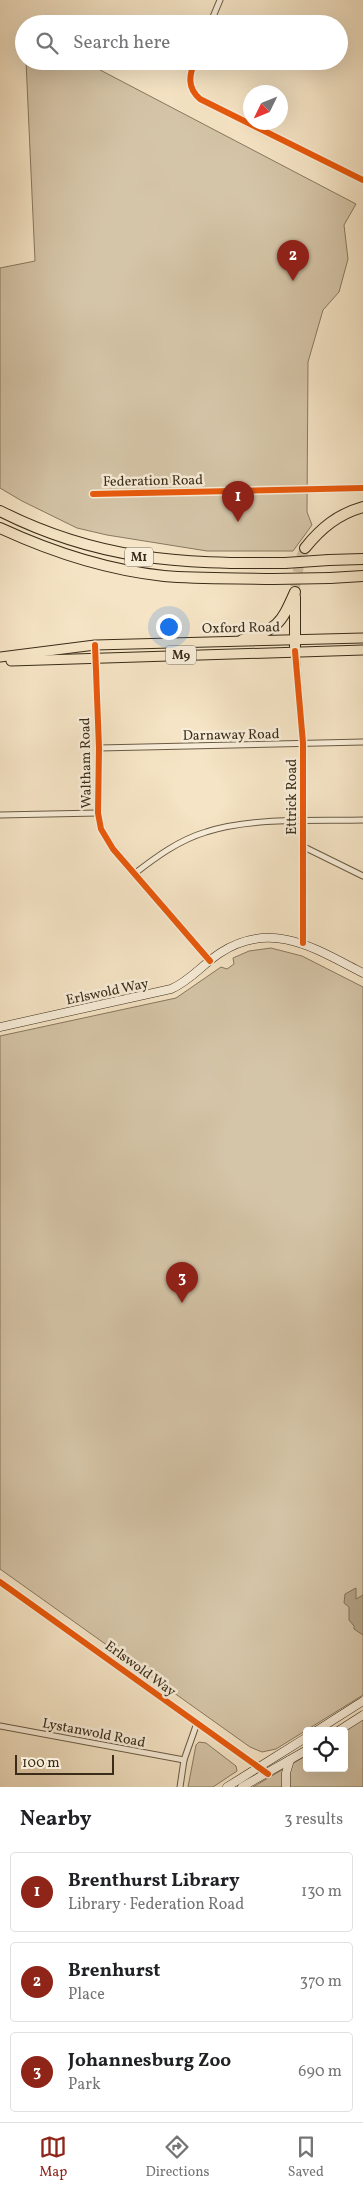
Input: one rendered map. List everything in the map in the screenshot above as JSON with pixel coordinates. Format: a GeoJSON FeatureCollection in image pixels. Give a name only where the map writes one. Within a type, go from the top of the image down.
{"type":"FeatureCollection","features":[{"type":"Feature","properties":{"kind":"highway"},"geometry":{"type":"LineString","coordinates":[[305,548],[317,533],[337,518],[363,507]]}},
{"type":"Feature","properties":{"kind":"highway","name":"M1"},"geometry":{"type":"LineString","coordinates":[[0,511],[60,536],[127,555],[188,562],[285,563],[363,559]]}},
{"type":"Feature","properties":{"kind":"highway","name":"M1"},"geometry":{"type":"LineString","coordinates":[[0,528],[65,555],[129,571],[164,576],[274,579],[363,576]]}},
{"type":"Feature","properties":{"kind":"highway"},"geometry":{"type":"LineString","coordinates":[[242,640],[263,633],[276,626],[284,616],[295,589],[296,651]]}},
{"type":"Feature","properties":{"kind":"main road","name":"Oxford Road"},"geometry":{"type":"LineString","coordinates":[[0,656],[95,645],[363,638]]}},
{"type":"Feature","properties":{"kind":"main road","name":"Oxford Road"},"geometry":{"type":"LineString","coordinates":[[0,662],[363,650]]}},
{"type":"Feature","properties":{"kind":"main road","name":"Erlswold Way"},"geometry":{"type":"LineString","coordinates":[[0,1027],[171,990],[231,947],[256,939],[274,938],[303,943],[363,973]]}},
{"type":"Feature","properties":{"kind":"main road"},"geometry":{"type":"LineString","coordinates":[[322,1727],[363,1701]]}},
{"type":"Feature","properties":{"kind":"main road"},"geometry":{"type":"LineString","coordinates":[[344,1727],[363,1715]]}},
{"type":"Feature","properties":{"kind":"main road"},"geometry":{"type":"LineString","coordinates":[[226,1787],[303,1739]]}},
{"type":"Feature","properties":{"kind":"main road"},"geometry":{"type":"LineString","coordinates":[[242,1787],[268,1774],[303,1752]]}},
{"type":"Feature","properties":{"kind":"main road"},"geometry":{"type":"LineString","coordinates":[[286,1787],[286,1773],[290,1760]]}},
{"type":"Feature","properties":{"kind":"street"},"geometry":{"type":"LineString","coordinates":[[214,15],[220,0]]}},
{"type":"Feature","properties":{"kind":"street"},"geometry":{"type":"LineString","coordinates":[[192,70],[189,80],[193,92],[200,99],[363,180]]}},
{"type":"Feature","properties":{"kind":"street","name":"Federation Road"},"geometry":{"type":"LineString","coordinates":[[93,494],[363,488]]}},
{"type":"Feature","properties":{"kind":"street","name":"Waltham Road"},"geometry":{"type":"LineString","coordinates":[[95,645],[99,748],[98,813],[101,829],[108,842],[134,874],[210,961]]}},
{"type":"Feature","properties":{"kind":"street","name":"Ettrick Road"},"geometry":{"type":"LineString","coordinates":[[296,651],[304,743],[303,943]]}},
{"type":"Feature","properties":{"kind":"street","name":"Darnaway Road"},"geometry":{"type":"LineString","coordinates":[[99,748],[363,742]]}},
{"type":"Feature","properties":{"kind":"street"},"geometry":{"type":"LineString","coordinates":[[0,816],[98,813]]}},
{"type":"Feature","properties":{"kind":"street"},"geometry":{"type":"LineString","coordinates":[[134,874],[164,853],[208,831],[248,824],[363,820]]}},
{"type":"Feature","properties":{"kind":"street"},"geometry":{"type":"LineString","coordinates":[[304,847],[363,876]]}},
{"type":"Feature","properties":{"kind":"street","name":"Erlswold Way"},"geometry":{"type":"LineString","coordinates":[[0,1582],[268,1774]]}},
{"type":"Feature","properties":{"kind":"street"},"geometry":{"type":"LineString","coordinates":[[180,1787],[184,1760],[197,1723]]}},
{"type":"Feature","properties":{"kind":"street","name":"Lystanwold Road"},"geometry":{"type":"LineString","coordinates":[[0,1726],[184,1760]]}},
{"type":"Feature","properties":{"kind":"shaded area"},"geometry":{"type":"Polygon","coordinates":[[[26,70],[100,70],[356,204],[344,225],[348,259],[339,292],[323,310],[308,362],[307,512],[312,525],[293,551],[207,551],[107,535],[77,528],[0,488],[0,268],[35,261],[26,70]]]}},
{"type":"Feature","properties":{"kind":"shaded area"},"geometry":{"type":"Polygon","coordinates":[[[271,948],[302,956],[363,987],[363,1695],[311,1727],[303,1727],[303,1732],[276,1749],[262,1752],[250,1747],[0,1569],[0,1036],[176,998],[221,967],[227,969],[234,964],[233,958],[249,951],[271,948]]]}},
{"type":"Feature","properties":{"kind":"shaded area"},"geometry":{"type":"Polygon","coordinates":[[[356,1588],[356,1599],[363,1595],[363,1635],[354,1629],[349,1620],[349,1607],[344,1603],[345,1594],[356,1588]]]}},
{"type":"Feature","properties":{"kind":"shaded area"},"geometry":{"type":"Polygon","coordinates":[[[363,1719],[363,1787],[253,1787],[303,1757],[303,1772],[348,1772],[348,1728],[363,1719]]]}},
{"type":"Feature","properties":{"kind":"shaded area"},"geometry":{"type":"Polygon","coordinates":[[[199,1742],[206,1743],[236,1766],[237,1771],[213,1787],[188,1787],[196,1745],[199,1742]]]}},
{"type":"Feature","properties":{"kind":"tunnel"},"geometry":{"type":"LineString","coordinates":[[295,587],[300,560],[305,548]]}},
{"type":"Feature","properties":{"kind":"cycle path"},"geometry":{"type":"LineString","coordinates":[[191,70],[191,86],[200,99],[363,180]]}},
{"type":"Feature","properties":{"kind":"cycle path"},"geometry":{"type":"LineString","coordinates":[[93,494],[363,488]]}},
{"type":"Feature","properties":{"kind":"cycle path"},"geometry":{"type":"LineString","coordinates":[[95,645],[99,748],[98,813],[101,829],[113,849],[210,961]]}},
{"type":"Feature","properties":{"kind":"cycle path"},"geometry":{"type":"LineString","coordinates":[[295,651],[303,743],[303,943]]}},
{"type":"Feature","properties":{"kind":"cycle path"},"geometry":{"type":"LineString","coordinates":[[0,1582],[268,1774]]}},
{"type":"Feature","properties":{"kind":"place","name":"Brenhurst"},"geometry":{"type":"Point","coordinates":[293,281]}},
{"type":"Feature","properties":{"kind":"place","name":"Brenthurst Library"},"geometry":{"type":"Point","coordinates":[238,522]}},
{"type":"Feature","properties":{"kind":"place","name":"Johannesburg Zoo"},"geometry":{"type":"Point","coordinates":[182,1303]}}]}
